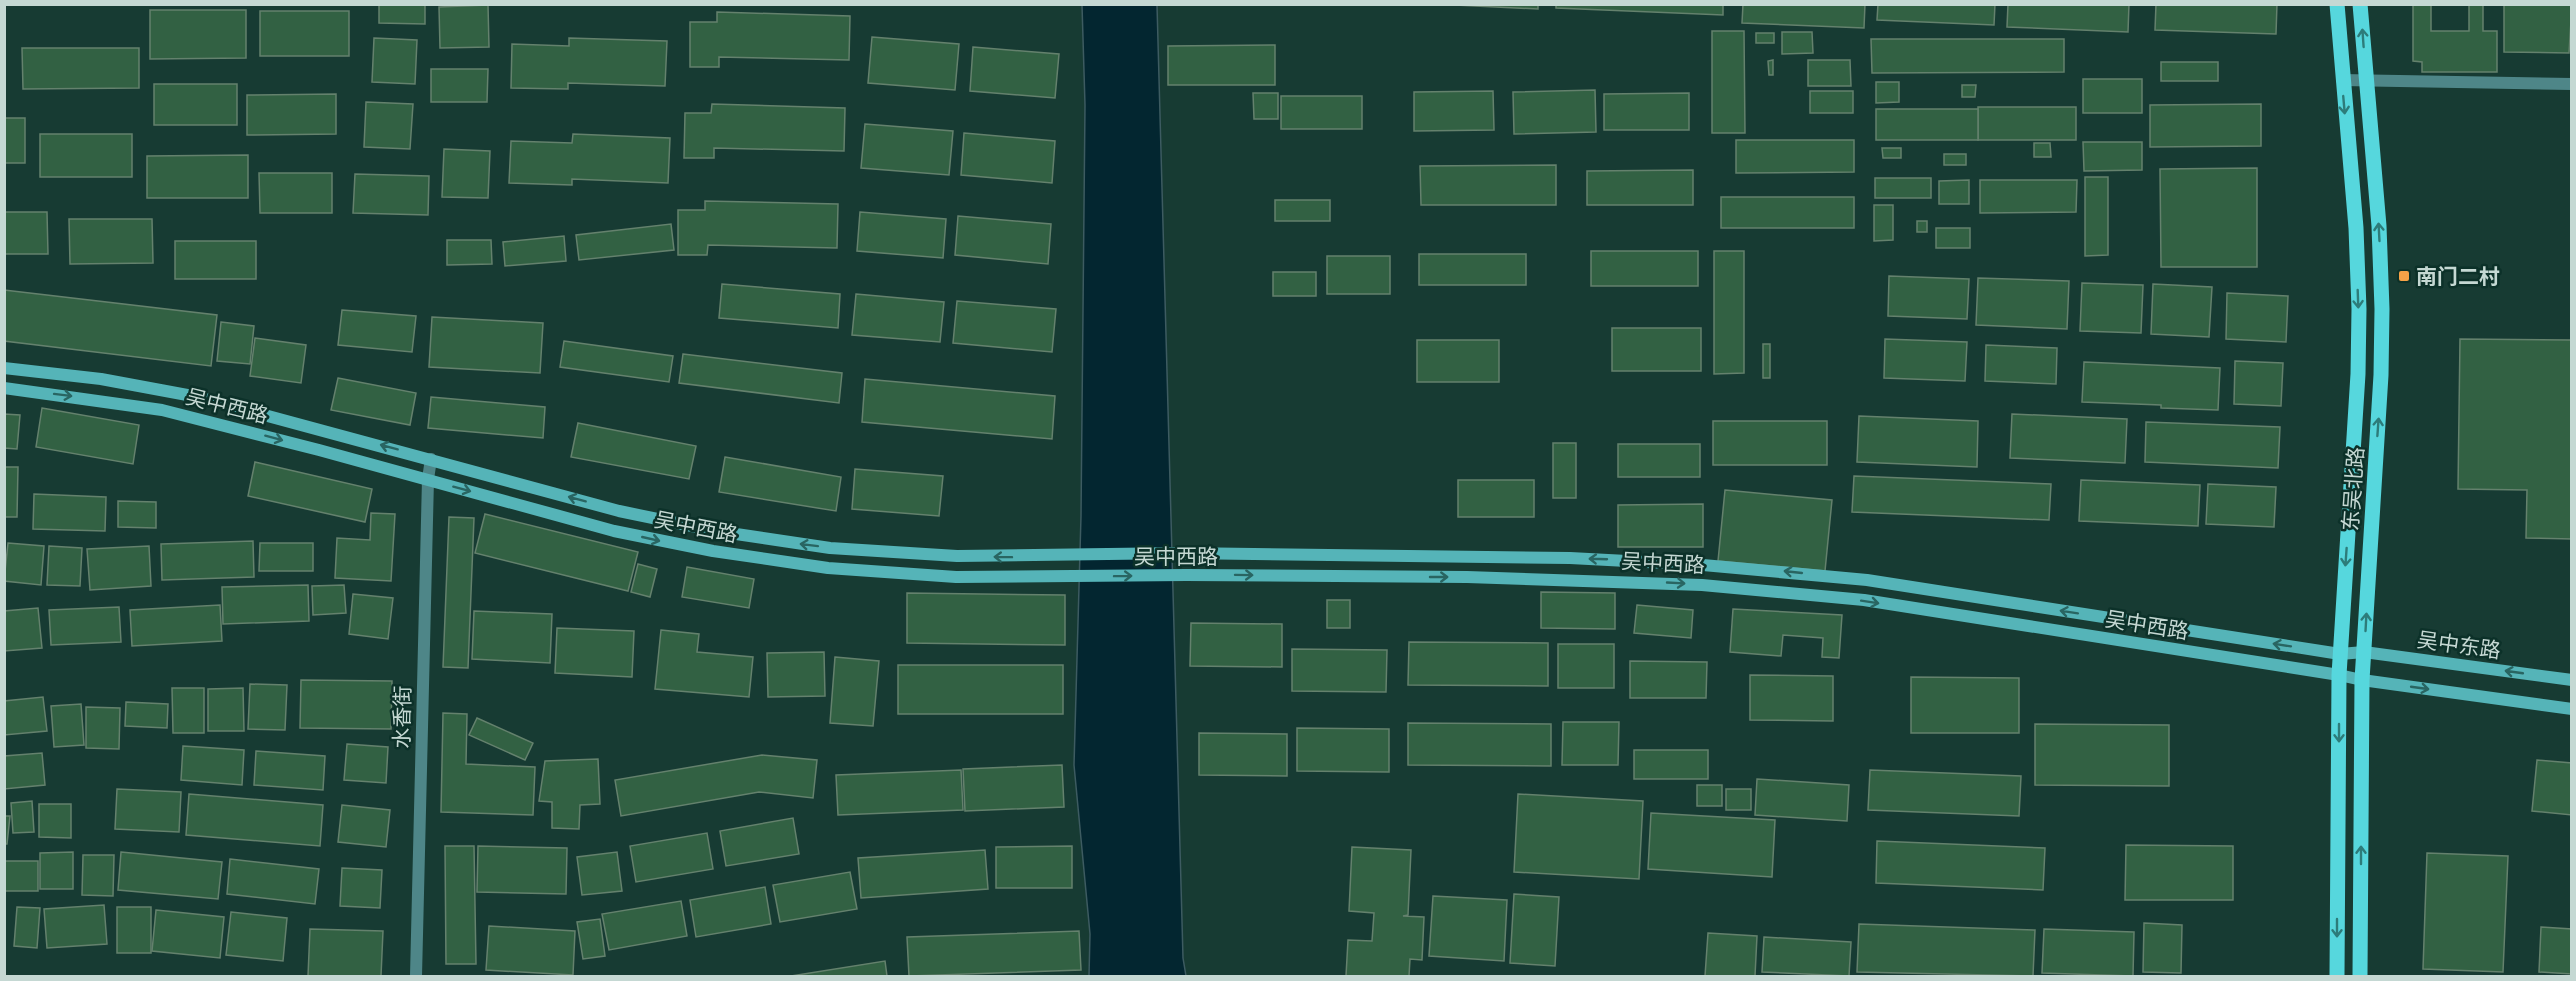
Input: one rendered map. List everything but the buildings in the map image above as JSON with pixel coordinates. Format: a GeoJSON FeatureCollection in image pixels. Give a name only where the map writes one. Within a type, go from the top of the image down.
{"type":"FeatureCollection","features":[{"type":"Feature","properties":{"kind":"main road","name":"东吴北路"},"geometry":{"type":"LineString","coordinates":[[2337,4],[2356,228],[2358,309],[2358,374],[2339,675],[2337,976]]}},
{"type":"Feature","properties":{"kind":"main road","name":"东吴北路"},"geometry":{"type":"LineString","coordinates":[[2360,4],[2379,226],[2382,309],[2381,375],[2362,680],[2360,976]]}},
{"type":"Feature","properties":{"kind":"main road","name":"吴中西路"},"geometry":{"type":"LineString","coordinates":[[4,368],[101,379],[176,393],[620,510],[682,525],[778,541],[918,555],[1017,557],[1181,553],[1570,558],[1771,569],[1867,580],[2340,654]]}},
{"type":"Feature","properties":{"kind":"main road","name":"吴中西路"},"geometry":{"type":"LineString","coordinates":[[4,388],[98,399],[162,410],[428,479],[614,531],[775,562],[917,575],[1558,579],[1644,581],[1770,590],[1864,600],[2362,680]]}},
{"type":"Feature","properties":{"kind":"main road","name":"吴中东路"},"geometry":{"type":"LineString","coordinates":[[2340,654],[2364,652],[2571,680]]}},
{"type":"Feature","properties":{"kind":"main road"},"geometry":{"type":"LineString","coordinates":[[2362,680],[2571,709]]}},
{"type":"Feature","properties":{"kind":"street"},"geometry":{"type":"LineString","coordinates":[[2342,80],[2571,84]]}},
{"type":"Feature","properties":{"kind":"street","name":"水香街"},"geometry":{"type":"LineString","coordinates":[[416,976],[428,479],[431,459]]}},
{"type":"Feature","properties":{"kind":"water"},"geometry":{"type":"Polygon","coordinates":[[[1082,5],[1157,5],[1183,958],[1186,976],[1089,976],[1090,934],[1074,765],[1081,516],[1085,105],[1082,5]]]}},
{"type":"Feature","properties":{"kind":"place","name":"南门二村"},"geometry":{"type":"Point","coordinates":[2404,276]}}]}
